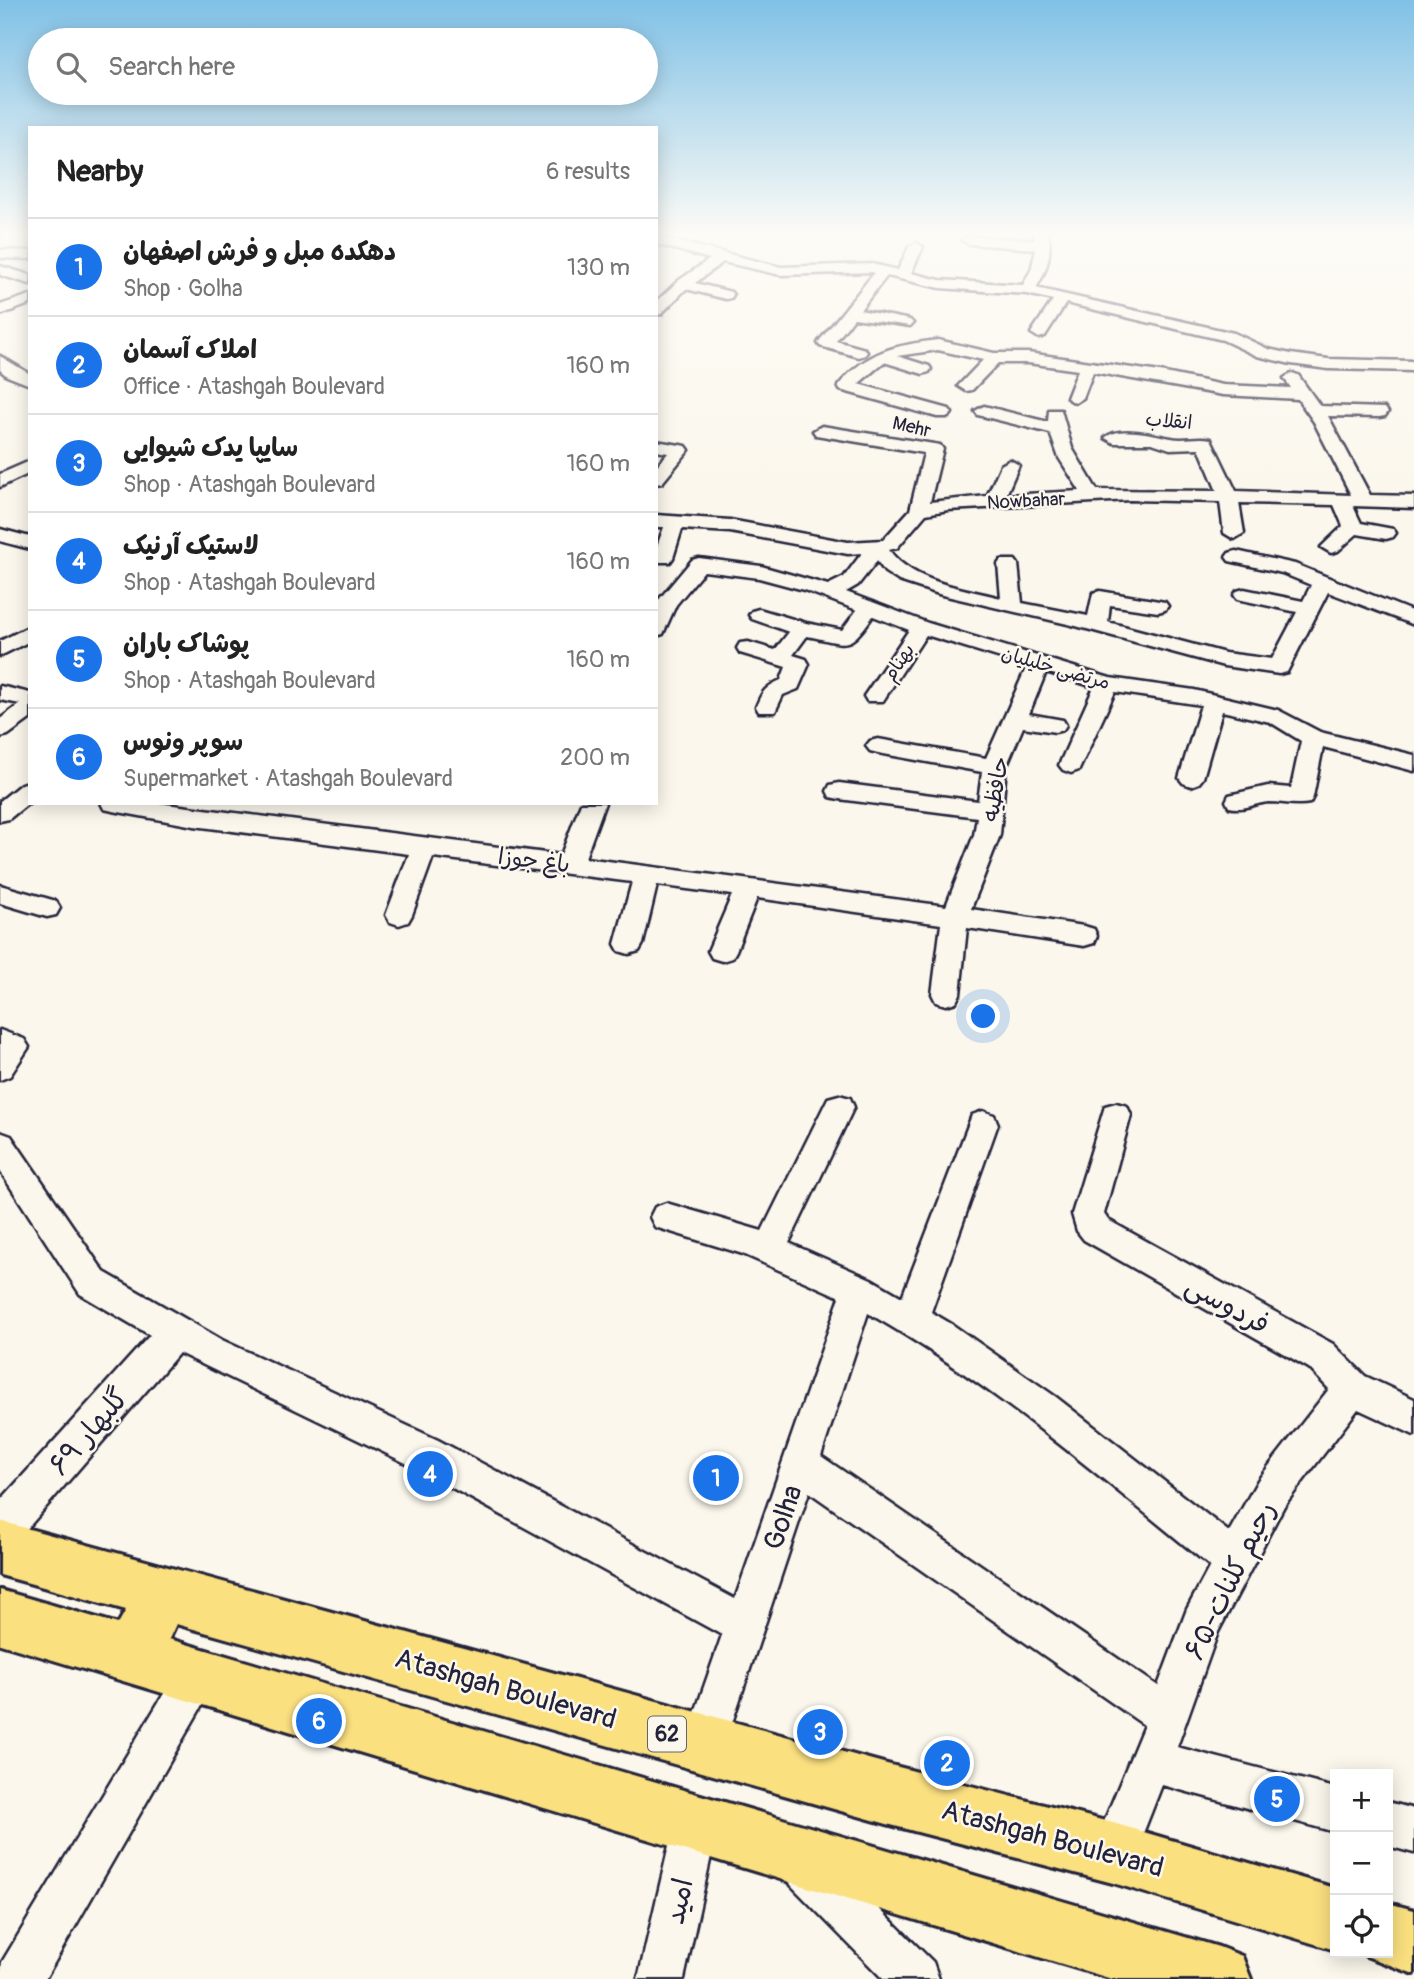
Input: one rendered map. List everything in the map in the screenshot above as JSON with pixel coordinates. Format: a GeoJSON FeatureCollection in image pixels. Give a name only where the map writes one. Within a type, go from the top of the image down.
{"type":"FeatureCollection","features":[{"type":"Feature","properties":{"kind":"main road","name":"Atashgah Boulevard"},"geometry":{"type":"LineString","coordinates":[[0,1548],[705,1744],[1113,1853],[1330,1918]]}},
{"type":"Feature","properties":{"kind":"main road"},"geometry":{"type":"LineString","coordinates":[[132,1656],[163,1593]]}},
{"type":"Feature","properties":{"kind":"main road"},"geometry":{"type":"LineString","coordinates":[[0,1617],[1219,1979]]}},
{"type":"Feature","properties":{"kind":"main road"},"geometry":{"type":"LineString","coordinates":[[1393,1936],[1414,1942]]}},
{"type":"Feature","properties":{"kind":"street"},"geometry":{"type":"LineString","coordinates":[[840,324],[826,343],[859,352]]}},
{"type":"Feature","properties":{"kind":"street"},"geometry":{"type":"LineString","coordinates":[[1039,333],[1045,324]]}},
{"type":"Feature","properties":{"kind":"street"},"geometry":{"type":"LineString","coordinates":[[1156,324],[1291,359],[1328,364],[1414,366]]}},
{"type":"Feature","properties":{"kind":"street"},"geometry":{"type":"LineString","coordinates":[[943,414],[846,388],[881,356],[903,349],[938,345],[994,358],[1028,358],[1160,377],[1223,390],[1303,394]]}},
{"type":"Feature","properties":{"kind":"street"},"geometry":{"type":"LineString","coordinates":[[881,356],[923,369]]}},
{"type":"Feature","properties":{"kind":"street"},"geometry":{"type":"LineString","coordinates":[[966,386],[994,358]]}},
{"type":"Feature","properties":{"kind":"street"},"geometry":{"type":"LineString","coordinates":[[1291,359],[1290,374],[1315,411],[1363,500]]}},
{"type":"Feature","properties":{"kind":"street"},"geometry":{"type":"LineString","coordinates":[[0,391],[26,379],[7,362]]}},
{"type":"Feature","properties":{"kind":"street"},"geometry":{"type":"LineString","coordinates":[[1074,398],[1087,368]]}},
{"type":"Feature","properties":{"kind":"street"},"geometry":{"type":"LineString","coordinates":[[984,411],[1056,422],[1066,456],[1092,496]]}},
{"type":"Feature","properties":{"kind":"street"},"geometry":{"type":"LineString","coordinates":[[1315,411],[1379,412]]}},
{"type":"Feature","properties":{"kind":"street","name":"Mehr"},"geometry":{"type":"LineString","coordinates":[[822,431],[934,449],[919,510]]}},
{"type":"Feature","properties":{"kind":"street","name":"انقلاب"},"geometry":{"type":"LineString","coordinates":[[1114,438],[1154,438],[1170,444],[1205,443],[1229,497]]}},
{"type":"Feature","properties":{"kind":"street"},"geometry":{"type":"LineString","coordinates":[[658,446],[680,450],[658,477]]}},
{"type":"Feature","properties":{"kind":"street"},"geometry":{"type":"LineString","coordinates":[[993,502],[1010,465]]}},
{"type":"Feature","properties":{"kind":"street"},"geometry":{"type":"LineString","coordinates":[[0,481],[28,467]]}},
{"type":"Feature","properties":{"kind":"street","name":"Nowbahar"},"geometry":{"type":"LineString","coordinates":[[919,510],[948,504],[1092,496],[1414,502]]}},
{"type":"Feature","properties":{"kind":"street"},"geometry":{"type":"LineString","coordinates":[[1229,497],[1234,533]]}},
{"type":"Feature","properties":{"kind":"street"},"geometry":{"type":"LineString","coordinates":[[1341,499],[1353,527]]}},
{"type":"Feature","properties":{"kind":"street"},"geometry":{"type":"LineString","coordinates":[[663,558],[666,521],[730,526],[848,548],[877,547],[890,544],[909,525],[919,510]]}},
{"type":"Feature","properties":{"kind":"street"},"geometry":{"type":"LineString","coordinates":[[1353,527],[1386,533]]}},
{"type":"Feature","properties":{"kind":"street"},"geometry":{"type":"LineString","coordinates":[[1331,547],[1353,527]]}},
{"type":"Feature","properties":{"kind":"street"},"geometry":{"type":"LineString","coordinates":[[830,593],[851,581],[877,547]]}},
{"type":"Feature","properties":{"kind":"street"},"geometry":{"type":"LineString","coordinates":[[877,547],[892,568],[906,577],[1012,607],[1224,659],[1279,667],[1322,583]]}},
{"type":"Feature","properties":{"kind":"street"},"geometry":{"type":"LineString","coordinates":[[1236,557],[1288,568],[1322,583],[1353,592],[1414,620]]}},
{"type":"Feature","properties":{"kind":"street","name":"مرتضی خلیلیان"},"geometry":{"type":"LineString","coordinates":[[658,626],[666,604],[699,564],[761,572],[830,593],[921,627],[1107,684],[1213,702],[1278,717],[1313,738],[1414,763]]}},
{"type":"Feature","properties":{"kind":"street"},"geometry":{"type":"LineString","coordinates":[[1008,564],[1012,607]]}},
{"type":"Feature","properties":{"kind":"street"},"geometry":{"type":"LineString","coordinates":[[1244,595],[1308,608]]}},
{"type":"Feature","properties":{"kind":"street"},"geometry":{"type":"LineString","coordinates":[[1097,626],[1100,597],[1157,606]]}},
{"type":"Feature","properties":{"kind":"street"},"geometry":{"type":"LineString","coordinates":[[759,615],[802,629],[847,637],[869,608]]}},
{"type":"Feature","properties":{"kind":"street","name":"بهنام"},"geometry":{"type":"LineString","coordinates":[[875,696],[921,627]]}},
{"type":"Feature","properties":{"kind":"street"},"geometry":{"type":"LineString","coordinates":[[780,658],[802,629]]}},
{"type":"Feature","properties":{"kind":"street"},"geometry":{"type":"LineString","coordinates":[[748,648],[798,664],[790,684],[774,691],[767,707]]}},
{"type":"Feature","properties":{"kind":"street","name":"حافظیه"},"geometry":{"type":"LineString","coordinates":[[946,994],[955,916],[987,835],[994,767],[1039,664]]}},
{"type":"Feature","properties":{"kind":"street"},"geometry":{"type":"LineString","coordinates":[[1071,765],[1107,684]]}},
{"type":"Feature","properties":{"kind":"street"},"geometry":{"type":"LineString","coordinates":[[0,693],[28,700]]}},
{"type":"Feature","properties":{"kind":"street"},"geometry":{"type":"LineString","coordinates":[[1191,778],[1213,702]]}},
{"type":"Feature","properties":{"kind":"street"},"geometry":{"type":"LineString","coordinates":[[0,730],[28,709]]}},
{"type":"Feature","properties":{"kind":"street"},"geometry":{"type":"LineString","coordinates":[[1014,719],[1055,725]]}},
{"type":"Feature","properties":{"kind":"street"},"geometry":{"type":"LineString","coordinates":[[1238,801],[1268,794],[1301,797],[1313,738]]}},
{"type":"Feature","properties":{"kind":"street"},"geometry":{"type":"LineString","coordinates":[[878,746],[994,767]]}},
{"type":"Feature","properties":{"kind":"street"},"geometry":{"type":"LineString","coordinates":[[839,791],[989,810]]}},
{"type":"Feature","properties":{"kind":"street"},"geometry":{"type":"LineString","coordinates":[[0,813],[28,792]]}},
{"type":"Feature","properties":{"kind":"street","name":"باغ جوزا"},"geometry":{"type":"LineString","coordinates":[[140,805],[250,813],[424,846],[748,887],[1084,936]]}},
{"type":"Feature","properties":{"kind":"street"},"geometry":{"type":"LineString","coordinates":[[570,865],[592,805]]}},
{"type":"Feature","properties":{"kind":"street"},"geometry":{"type":"LineString","coordinates":[[399,915],[424,846]]}},
{"type":"Feature","properties":{"kind":"street"},"geometry":{"type":"LineString","coordinates":[[629,944],[647,875]]}},
{"type":"Feature","properties":{"kind":"street"},"geometry":{"type":"LineString","coordinates":[[722,951],[748,887]]}},
{"type":"Feature","properties":{"kind":"street"},"geometry":{"type":"LineString","coordinates":[[0,894],[47,908]]}},
{"type":"Feature","properties":{"kind":"street"},"geometry":{"type":"LineString","coordinates":[[0,1041],[14,1047],[0,1069]]}},
{"type":"Feature","properties":{"kind":"street"},"geometry":{"type":"LineString","coordinates":[[769,1250],[839,1107]]}},
{"type":"Feature","properties":{"kind":"street","name":"فردوسی"},"geometry":{"type":"LineString","coordinates":[[1116,1115],[1088,1221],[1096,1230],[1321,1356],[1352,1388]]}},
{"type":"Feature","properties":{"kind":"street"},"geometry":{"type":"LineString","coordinates":[[911,1319],[983,1124]]}},
{"type":"Feature","properties":{"kind":"street"},"geometry":{"type":"LineString","coordinates":[[0,1144],[92,1283],[210,1352],[425,1453],[745,1626]]}},
{"type":"Feature","properties":{"kind":"street"},"geometry":{"type":"LineString","coordinates":[[666,1217],[749,1241],[859,1290],[941,1336],[1043,1409],[1235,1561]]}},
{"type":"Feature","properties":{"kind":"street","name":"Golha"},"geometry":{"type":"LineString","coordinates":[[705,1744],[859,1290]]}},
{"type":"Feature","properties":{"kind":"street","name":"۶۹ گلبهار"},"geometry":{"type":"LineString","coordinates":[[0,1530],[175,1332]]}},
{"type":"Feature","properties":{"kind":"street"},"geometry":{"type":"LineString","coordinates":[[1352,1388],[1414,1417]]}},
{"type":"Feature","properties":{"kind":"street","name":"۶۵-رحیم کلنات"},"geometry":{"type":"LineString","coordinates":[[1113,1853],[1168,1717],[1201,1623],[1271,1493],[1352,1388]]}},
{"type":"Feature","properties":{"kind":"street"},"geometry":{"type":"LineString","coordinates":[[800,1463],[1168,1717]]}},
{"type":"Feature","properties":{"kind":"street"},"geometry":{"type":"LineString","coordinates":[[19,1979],[197,1676]]}},
{"type":"Feature","properties":{"kind":"street"},"geometry":{"type":"LineString","coordinates":[[1151,1760],[1330,1809]]}},
{"type":"Feature","properties":{"kind":"street","name":"امید"},"geometry":{"type":"LineString","coordinates":[[660,1979],[695,1824]]}},
{"type":"Feature","properties":{"kind":"street"},"geometry":{"type":"LineString","coordinates":[[1393,1825],[1414,1830]]}},
{"type":"Feature","properties":{"kind":"street"},"geometry":{"type":"LineString","coordinates":[[790,1852],[916,1979]]}},
{"type":"Feature","properties":{"kind":"place","name":"لاستیک آرنیک"},"geometry":{"type":"Point","coordinates":[430,1474]}},
{"type":"Feature","properties":{"kind":"place","name":"دهکده مبل و فرش اصفهان"},"geometry":{"type":"Point","coordinates":[716,1478]}},
{"type":"Feature","properties":{"kind":"place","name":"سوپر ونوس"},"geometry":{"type":"Point","coordinates":[319,1721]}},
{"type":"Feature","properties":{"kind":"place","name":"سایپا یدک شیوایی"},"geometry":{"type":"Point","coordinates":[820,1732]}},
{"type":"Feature","properties":{"kind":"place","name":"املاک آسمان"},"geometry":{"type":"Point","coordinates":[947,1763]}},
{"type":"Feature","properties":{"kind":"place","name":"پوشاک باران"},"geometry":{"type":"Point","coordinates":[1277,1799]}}]}
